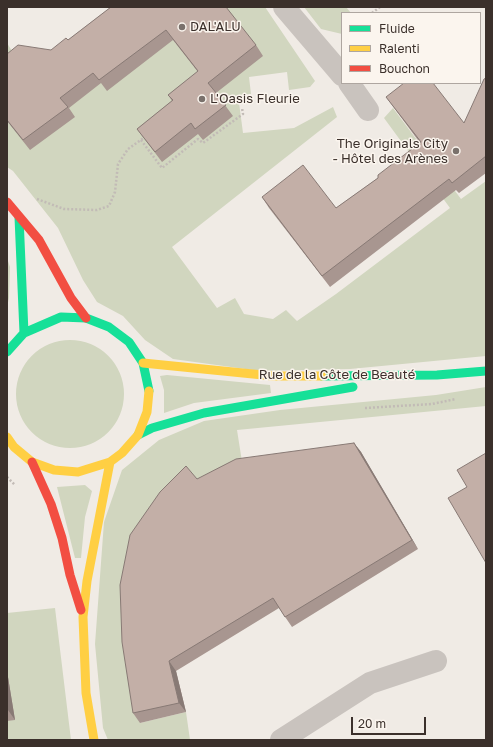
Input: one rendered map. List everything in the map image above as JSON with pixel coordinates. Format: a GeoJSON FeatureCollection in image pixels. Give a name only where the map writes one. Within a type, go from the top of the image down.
{"type":"FeatureCollection","features":[{"type":"Feature","properties":{"kind":"main road"},"geometry":{"type":"LineString","coordinates":[[7,202],[39,240],[67,291],[86,318]]}},
{"type":"Feature","properties":{"kind":"main road"},"geometry":{"type":"LineString","coordinates":[[19,217],[24,333]]}},
{"type":"Feature","properties":{"kind":"main road"},"geometry":{"type":"LineString","coordinates":[[7,437],[14,447],[32,462],[54,470],[78,472],[110,462],[122,453],[138,435],[147,412],[149,387],[142,363],[129,342],[109,326],[86,318],[62,317],[24,333],[9,348]]}},
{"type":"Feature","properties":{"kind":"main road","name":"Rue de la Côte de Beauté"},"geometry":{"type":"LineString","coordinates":[[142,363],[273,376],[437,375]]}},
{"type":"Feature","properties":{"kind":"main road"},"geometry":{"type":"LineString","coordinates":[[138,435],[152,428],[204,412],[364,385],[437,375],[486,371]]}},
{"type":"Feature","properties":{"kind":"main road"},"geometry":{"type":"LineString","coordinates":[[32,462],[51,504],[62,538],[70,575],[83,617]]}},
{"type":"Feature","properties":{"kind":"main road"},"geometry":{"type":"LineString","coordinates":[[94,740],[86,693],[83,617],[88,581],[110,462]]}},
{"type":"Feature","properties":{"kind":"street"},"geometry":{"type":"LineString","coordinates":[[284,7],[341,74]]}},
{"type":"Feature","properties":{"kind":"street"},"geometry":{"type":"LineString","coordinates":[[350,84],[368,110]]}},
{"type":"Feature","properties":{"kind":"street"},"geometry":{"type":"LineString","coordinates":[[281,740],[370,683],[436,660]]}},
{"type":"Feature","properties":{"kind":"path"},"geometry":{"type":"LineString","coordinates":[[141,140],[162,168],[198,139],[203,143],[242,114],[242,108]]}},
{"type":"Feature","properties":{"kind":"path"},"geometry":{"type":"LineString","coordinates":[[36,199],[64,209],[97,210],[109,206],[114,192],[118,164],[128,149],[147,136]]}},
{"type":"Feature","properties":{"kind":"green space"},"geometry":{"type":"Polygon","coordinates":[[[147,7],[178,46],[228,7],[265,7],[315,81],[310,87],[289,90],[287,72],[249,77],[251,94],[238,95],[243,133],[294,128],[333,107],[337,117],[172,247],[217,308],[235,298],[244,314],[273,319],[286,310],[297,321],[336,294],[450,208],[384,118],[393,108],[461,199],[486,181],[486,356],[350,369],[260,371],[173,359],[145,340],[123,316],[97,302],[83,280],[58,228],[13,171],[7,167],[7,43],[12,51],[101,83],[147,7]]]}},
{"type":"Feature","properties":{"kind":"green space"},"geometry":{"type":"Polygon","coordinates":[[[304,7],[346,7],[350,12],[341,12],[341,34],[321,29],[304,7]]]}},
{"type":"Feature","properties":{"kind":"green space"},"geometry":{"type":"Polygon","coordinates":[[[7,258],[10,267],[9,298],[7,307],[7,258]]]}},
{"type":"Feature","properties":{"kind":"green space"},"geometry":{"type":"Polygon","coordinates":[[[70,340],[91,344],[108,356],[120,373],[124,394],[120,415],[108,432],[91,444],[70,448],[49,444],[32,432],[20,415],[16,394],[20,373],[32,356],[49,344],[70,340]]]}},
{"type":"Feature","properties":{"kind":"green space"},"geometry":{"type":"Polygon","coordinates":[[[167,375],[270,385],[271,393],[194,403],[164,413],[164,390],[160,376],[167,375]]]}},
{"type":"Feature","properties":{"kind":"green space"},"geometry":{"type":"Polygon","coordinates":[[[486,387],[486,406],[237,430],[243,468],[140,723],[186,712],[190,740],[108,740],[103,728],[95,644],[104,522],[122,470],[159,440],[204,421],[280,410],[436,395],[486,387]]]}},
{"type":"Feature","properties":{"kind":"green space"},"geometry":{"type":"Polygon","coordinates":[[[85,485],[92,491],[85,517],[81,558],[75,558],[57,487],[85,485]]]}},
{"type":"Feature","properties":{"kind":"green space"},"geometry":{"type":"Polygon","coordinates":[[[55,608],[71,740],[7,740],[7,613],[55,608]]]}},
{"type":"Feature","properties":{"kind":"building"},"geometry":{"type":"Polygon","coordinates":[[[111,7],[226,7],[256,45],[208,83],[226,105],[195,129],[191,123],[155,152],[137,129],[173,100],[168,95],[198,71],[166,30],[99,80],[93,73],[60,98],[68,107],[23,140],[7,120],[7,54],[18,45],[51,50],[66,38],[68,40],[111,7]]]}},
{"type":"Feature","properties":{"kind":"building"},"geometry":{"type":"Polygon","coordinates":[[[486,78],[486,156],[452,183],[449,179],[322,276],[262,197],[303,165],[336,208],[378,178],[378,175],[421,142],[386,97],[403,84],[434,84],[464,123],[484,79],[486,78]]]}},
{"type":"Feature","properties":{"kind":"building"},"geometry":{"type":"Polygon","coordinates":[[[354,443],[412,540],[285,617],[273,598],[169,661],[179,703],[133,713],[122,642],[120,585],[130,535],[160,492],[186,466],[197,479],[236,459],[354,443]]]}},
{"type":"Feature","properties":{"kind":"building"},"geometry":{"type":"Polygon","coordinates":[[[486,453],[486,563],[448,498],[467,487],[457,470],[486,453]]]}},
{"type":"Feature","properties":{"kind":"traffic: fast"},"geometry":{"type":"LineString","coordinates":[[19,217],[24,333]]}},
{"type":"Feature","properties":{"kind":"traffic: fast"},"geometry":{"type":"LineString","coordinates":[[7,352],[24,333],[61,317],[86,318],[109,327],[129,342],[143,363],[149,391]]}},
{"type":"Feature","properties":{"kind":"traffic: fast"},"geometry":{"type":"LineString","coordinates":[[322,376],[437,375],[486,371]]}},
{"type":"Feature","properties":{"kind":"traffic: fast"},"geometry":{"type":"LineString","coordinates":[[138,435],[152,428],[204,413],[353,387]]}},
{"type":"Feature","properties":{"kind":"traffic: slow"},"geometry":{"type":"LineString","coordinates":[[143,363],[273,376],[322,376]]}},
{"type":"Feature","properties":{"kind":"traffic: slow"},"geometry":{"type":"LineString","coordinates":[[7,437],[14,447],[32,462],[54,470],[78,472],[110,462],[122,453],[138,435],[147,412],[149,391]]}},
{"type":"Feature","properties":{"kind":"traffic: slow"},"geometry":{"type":"LineString","coordinates":[[94,740],[86,693],[83,617],[87,581],[110,462]]}},
{"type":"Feature","properties":{"kind":"traffic: jam"},"geometry":{"type":"LineString","coordinates":[[7,202],[39,240],[71,298],[86,318]]}},
{"type":"Feature","properties":{"kind":"traffic: jam"},"geometry":{"type":"LineString","coordinates":[[32,462],[51,504],[62,538],[70,575],[81,610]]}},
{"type":"Feature","properties":{"kind":"place","name":"DAL'ALU"},"geometry":{"type":"Point","coordinates":[182,27]}},
{"type":"Feature","properties":{"kind":"place","name":"L'Oasis Fleurie"},"geometry":{"type":"Point","coordinates":[202,99]}},
{"type":"Feature","properties":{"kind":"place","name":"The Originals City - Hôtel des Arènes"},"geometry":{"type":"Point","coordinates":[456,151]}}]}
